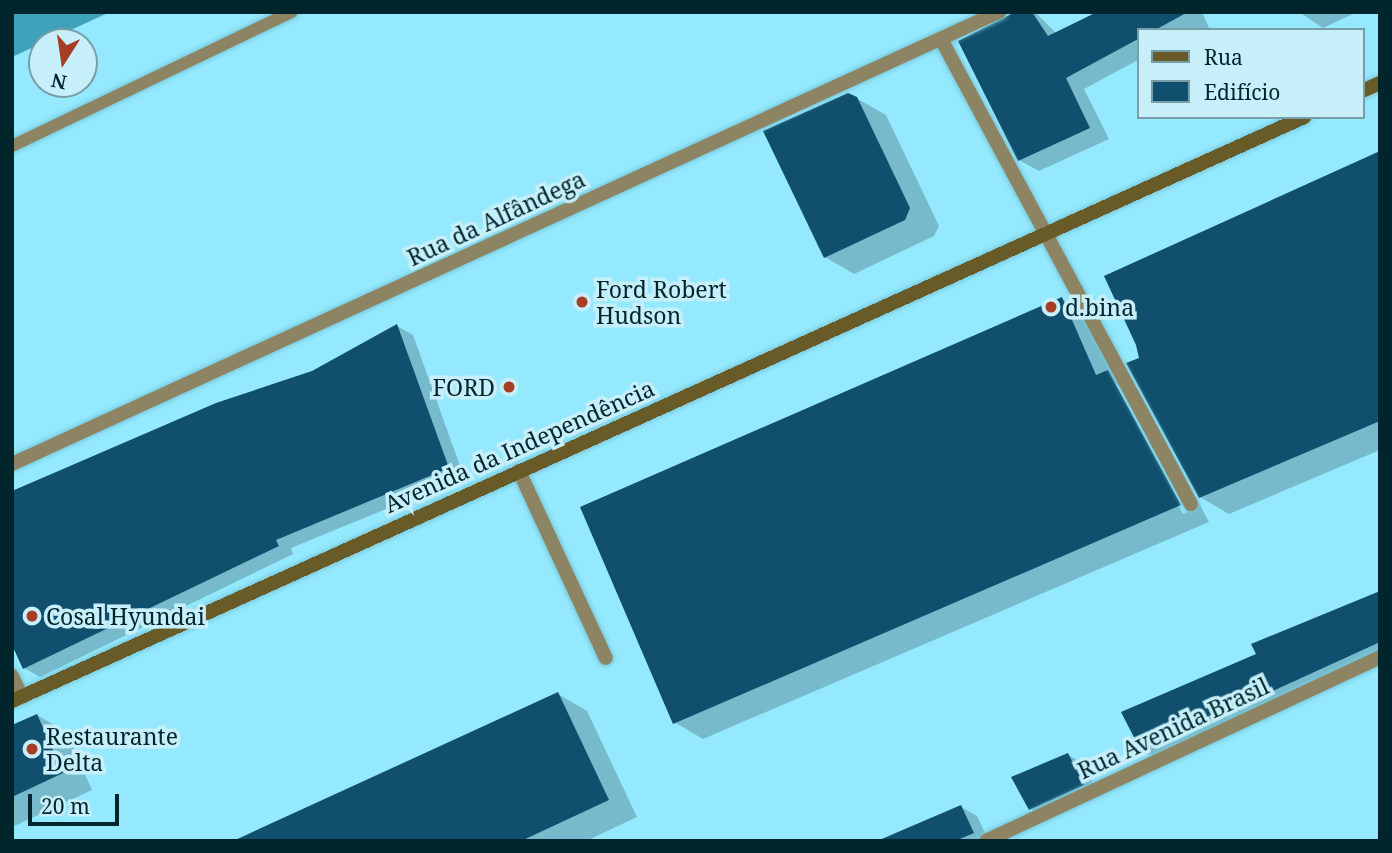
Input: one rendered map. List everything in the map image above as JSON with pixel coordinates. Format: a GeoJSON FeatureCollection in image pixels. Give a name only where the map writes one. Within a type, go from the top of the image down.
{"type":"FeatureCollection","features":[{"type":"Feature","properties":{"kind":"street","name":"Rua da Alfândega"},"geometry":{"type":"LineString","coordinates":[[12,464],[999,12]]}},
{"type":"Feature","properties":{"kind":"street"},"geometry":{"type":"LineString","coordinates":[[941,39],[1191,504]]}},
{"type":"Feature","properties":{"kind":"street"},"geometry":{"type":"LineString","coordinates":[[1364,90],[1380,83]]}},
{"type":"Feature","properties":{"kind":"street","name":"Avenida da Independência"},"geometry":{"type":"LineString","coordinates":[[17,699],[1300,119]]}},
{"type":"Feature","properties":{"kind":"street"},"geometry":{"type":"LineString","coordinates":[[519,471],[606,658]]}},
{"type":"Feature","properties":{"kind":"street","name":"Rua Avenida Brasil"},"geometry":{"type":"LineString","coordinates":[[986,841],[1380,657]]}},
{"type":"Feature","properties":{"kind":"street"},"geometry":{"type":"LineString","coordinates":[[12,676],[17,699]]}},
{"type":"Feature","properties":{"kind":"lane"},"geometry":{"type":"LineString","coordinates":[[12,146],[292,12]]}},
{"type":"Feature","properties":{"kind":"water"},"geometry":{"type":"Polygon","coordinates":[[[12,12],[110,12],[75,28],[28,28],[28,50],[12,57],[12,12]]]}},
{"type":"Feature","properties":{"kind":"building"},"geometry":{"type":"Polygon","coordinates":[[[1015,12],[1032,12],[1048,36],[1097,12],[1188,12],[1159,28],[1136,28],[1136,40],[1066,78],[1090,128],[1018,161],[958,41],[1015,12]]]}},
{"type":"Feature","properties":{"kind":"building"},"geometry":{"type":"Polygon","coordinates":[[[848,93],[857,97],[910,208],[905,220],[824,258],[763,131],[848,93]]]}},
{"type":"Feature","properties":{"kind":"building"},"geometry":{"type":"Polygon","coordinates":[[[1380,151],[1380,421],[1199,498],[1126,363],[1139,358],[1136,345],[1104,276],[1380,151]]]}},
{"type":"Feature","properties":{"kind":"building"},"geometry":{"type":"Polygon","coordinates":[[[1062,297],[1096,375],[1108,370],[1181,505],[673,724],[580,507],[1062,297]]]}},
{"type":"Feature","properties":{"kind":"building"},"geometry":{"type":"Polygon","coordinates":[[[397,324],[449,468],[276,540],[279,546],[23,669],[12,645],[12,491],[216,403],[312,371],[397,324]]]}},
{"type":"Feature","properties":{"kind":"building"},"geometry":{"type":"Polygon","coordinates":[[[1380,591],[1380,642],[1141,751],[1121,712],[1256,654],[1251,644],[1380,591]]]}},
{"type":"Feature","properties":{"kind":"building"},"geometry":{"type":"Polygon","coordinates":[[[558,692],[609,800],[521,841],[233,841],[558,692]]]}},
{"type":"Feature","properties":{"kind":"building","name":"Restaurante Delta"},"geometry":{"type":"Polygon","coordinates":[[[37,714],[63,773],[12,797],[12,725],[37,714]]]}},
{"type":"Feature","properties":{"kind":"building"},"geometry":{"type":"Polygon","coordinates":[[[1068,753],[1084,785],[1029,810],[1011,777],[1068,753]]]}},
{"type":"Feature","properties":{"kind":"building"},"geometry":{"type":"Polygon","coordinates":[[[961,805],[974,833],[955,841],[877,841],[961,805]]]}},
{"type":"Feature","properties":{"kind":"place","name":"Ford Robert Hudson"},"geometry":{"type":"Point","coordinates":[582,302]}},
{"type":"Feature","properties":{"kind":"place","name":"d.bina"},"geometry":{"type":"Point","coordinates":[1051,307]}},
{"type":"Feature","properties":{"kind":"place","name":"FORD"},"geometry":{"type":"Point","coordinates":[509,387]}},
{"type":"Feature","properties":{"kind":"place","name":"Cosal Hyundai"},"geometry":{"type":"Point","coordinates":[32,616]}},
{"type":"Feature","properties":{"kind":"place","name":"Restaurante Delta"},"geometry":{"type":"Point","coordinates":[32,749]}}]}
